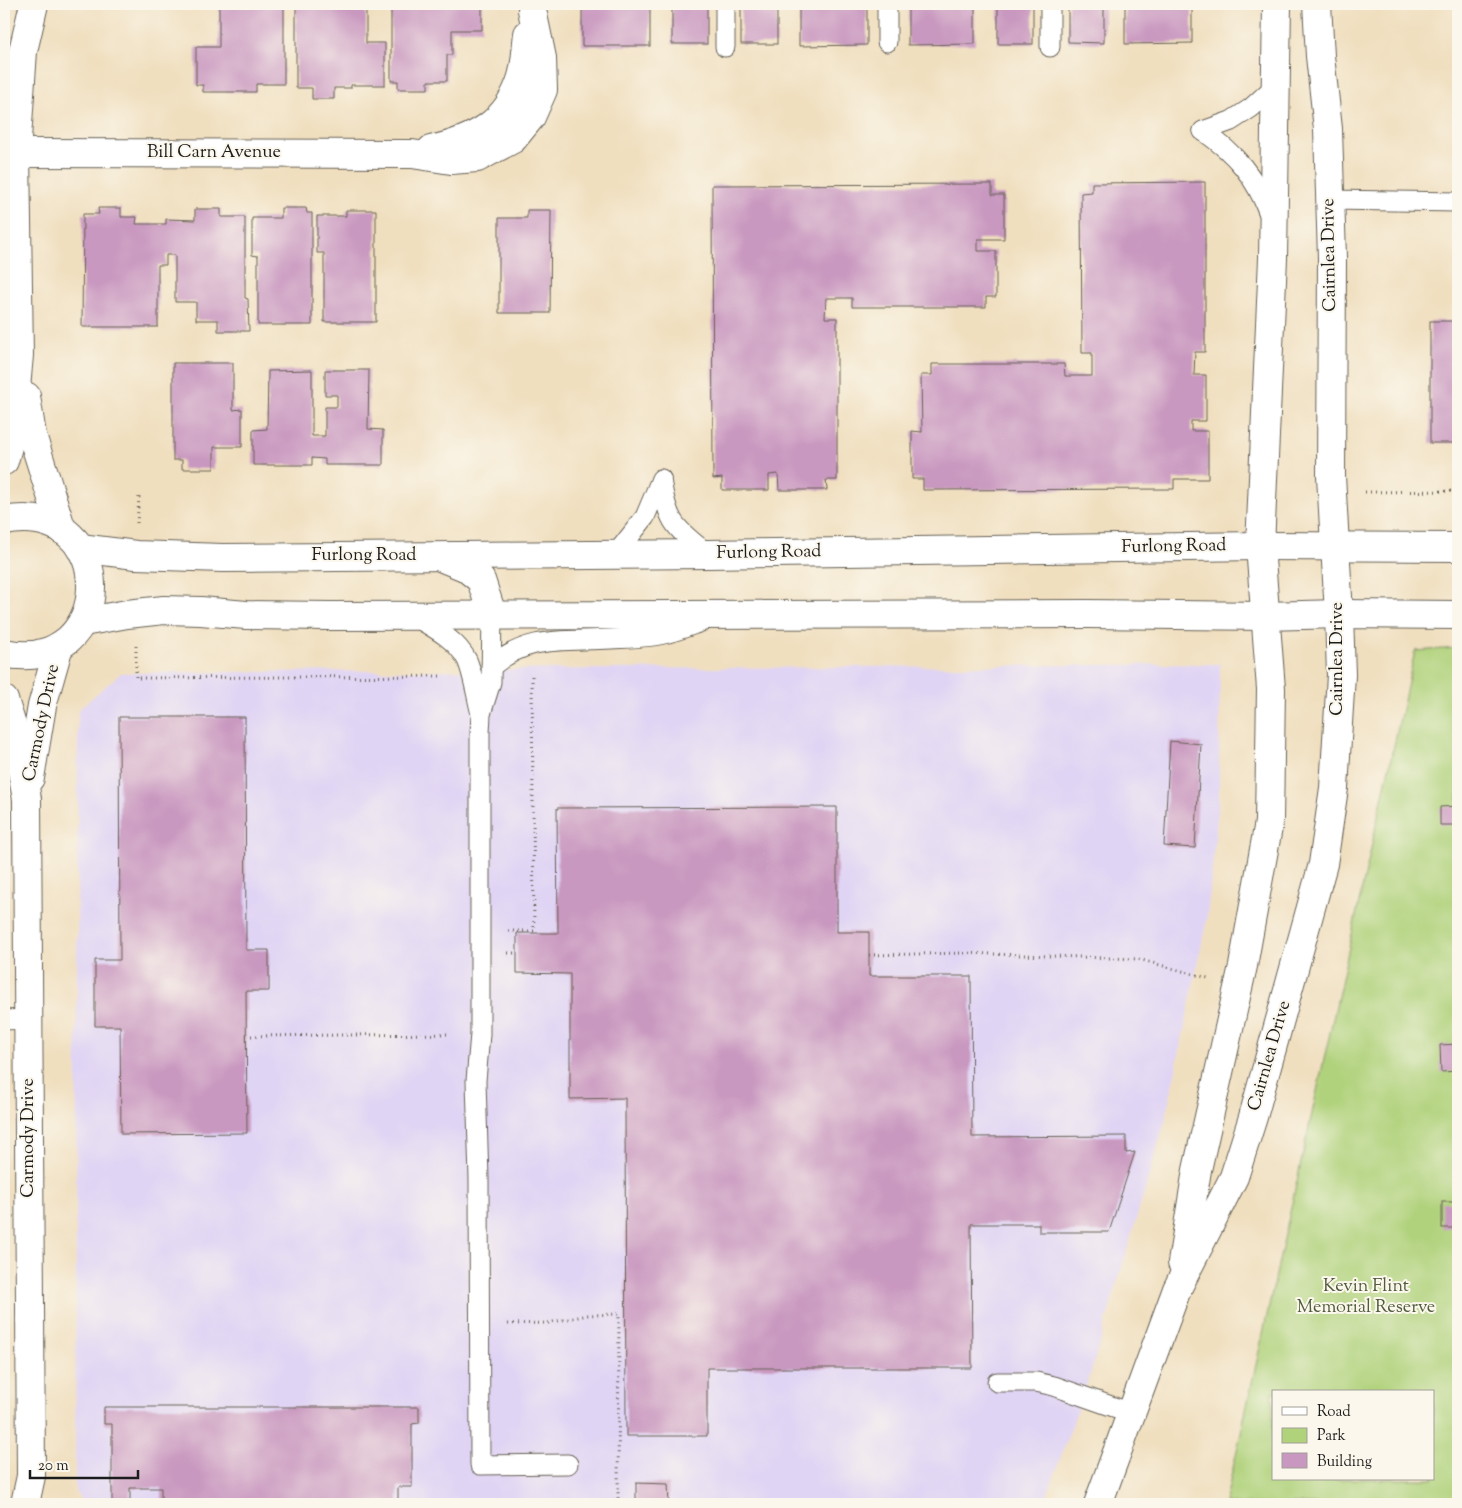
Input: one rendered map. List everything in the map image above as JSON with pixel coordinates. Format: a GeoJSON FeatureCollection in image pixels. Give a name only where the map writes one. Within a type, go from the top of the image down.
{"type":"FeatureCollection","features":[{"type":"Feature","properties":{"kind":"street"},"geometry":{"type":"LineString","coordinates":[[4,461],[12,432],[19,356],[16,153],[23,51],[34,4]]}},
{"type":"Feature","properties":{"kind":"street","name":"Cairnlea Drive"},"geometry":{"type":"LineString","coordinates":[[1177,1289],[1197,1170],[1243,966],[1269,822],[1271,689],[1260,546],[1274,226],[1277,4]]}},
{"type":"Feature","properties":{"kind":"street","name":"Cairnlea Drive"},"geometry":{"type":"LineString","coordinates":[[1098,1504],[1177,1289],[1234,1177],[1256,1107],[1323,864],[1335,769],[1341,675],[1332,492],[1332,258],[1328,129],[1320,56],[1317,4]]}},
{"type":"Feature","properties":{"kind":"street","name":"Bill Carn Avenue"},"geometry":{"type":"LineString","coordinates":[[16,153],[412,154],[456,144],[492,125],[511,103],[523,76],[532,7]]}},
{"type":"Feature","properties":{"kind":"street"},"geometry":{"type":"LineString","coordinates":[[4,653],[19,656],[40,654],[59,646],[83,622],[90,604],[92,584],[89,565],[71,539],[32,436],[19,356]]}},
{"type":"Feature","properties":{"kind":"street","name":"Furlong Road"},"geometry":{"type":"LineString","coordinates":[[4,521],[21,518],[43,520],[71,539],[136,555],[222,558],[708,554],[1260,546],[1336,548],[1458,547]]}},
{"type":"Feature","properties":{"kind":"street"},"geometry":{"type":"LineString","coordinates":[[436,555],[465,566],[481,580],[492,614]]}},
{"type":"Feature","properties":{"kind":"street"},"geometry":{"type":"LineString","coordinates":[[83,622],[164,610],[246,615],[412,616],[492,614],[1458,615]]}},
{"type":"Feature","properties":{"kind":"street","name":"Carmody Drive"},"geometry":{"type":"LineString","coordinates":[[26,1504],[31,1476],[16,1020],[26,799],[42,706],[59,646]]}},
{"type":"Feature","properties":{"kind":"street","name":"Carmody Drive"},"geometry":{"type":"LineString","coordinates":[[4,700],[16,738],[26,799]]}},
{"type":"Feature","properties":{"kind":"street","name":"Carmody Drive"},"geometry":{"type":"LineString","coordinates":[[31,1476],[39,1504]]}},
{"type":"Feature","properties":{"kind":"lane"},"geometry":{"type":"LineString","coordinates":[[725,4],[725,47]]}},
{"type":"Feature","properties":{"kind":"lane"},"geometry":{"type":"LineString","coordinates":[[887,4],[887,42]]}},
{"type":"Feature","properties":{"kind":"lane"},"geometry":{"type":"LineString","coordinates":[[1050,4],[1050,47]]}},
{"type":"Feature","properties":{"kind":"lane"},"geometry":{"type":"LineString","coordinates":[[1274,226],[1262,194],[1244,165],[1225,146],[1203,131],[1231,121],[1245,112],[1275,86]]}},
{"type":"Feature","properties":{"kind":"lane"},"geometry":{"type":"LineString","coordinates":[[1330,200],[1458,202]]}},
{"type":"Feature","properties":{"kind":"lane"},"geometry":{"type":"LineString","coordinates":[[616,554],[645,517],[661,479],[664,495],[674,521],[686,536],[708,554]]}},
{"type":"Feature","properties":{"kind":"lane"},"geometry":{"type":"LineString","coordinates":[[481,714],[491,682],[492,614]]}},
{"type":"Feature","properties":{"kind":"lane"},"geometry":{"type":"LineString","coordinates":[[491,671],[504,656],[530,645],[551,640],[611,639],[666,634],[727,614]]}},
{"type":"Feature","properties":{"kind":"lane"},"geometry":{"type":"LineString","coordinates":[[412,616],[440,632],[459,648],[467,661],[481,714],[480,1034],[476,1081],[479,1169],[480,1465],[568,1464]]}},
{"type":"Feature","properties":{"kind":"lane"},"geometry":{"type":"LineString","coordinates":[[997,1382],[1036,1382],[1054,1386],[1131,1413]]}},
{"type":"Feature","properties":{"kind":"path"},"geometry":{"type":"LineString","coordinates":[[1332,492],[1458,491]]}},
{"type":"Feature","properties":{"kind":"path"},"geometry":{"type":"LineString","coordinates":[[136,555],[139,497]]}},
{"type":"Feature","properties":{"kind":"path"},"geometry":{"type":"LineString","coordinates":[[136,613],[136,678],[471,676]]}},
{"type":"Feature","properties":{"kind":"path"},"geometry":{"type":"LineString","coordinates":[[491,671],[533,675],[534,931],[506,932]]}},
{"type":"Feature","properties":{"kind":"path"},"geometry":{"type":"LineString","coordinates":[[508,953],[517,954]]}},
{"type":"Feature","properties":{"kind":"path"},"geometry":{"type":"LineString","coordinates":[[869,955],[964,953],[1138,960],[1238,986]]}},
{"type":"Feature","properties":{"kind":"path"},"geometry":{"type":"LineString","coordinates":[[246,1036],[480,1034]]}},
{"type":"Feature","properties":{"kind":"path"},"geometry":{"type":"LineString","coordinates":[[480,1325],[548,1323],[588,1315],[619,1314],[618,1504]]}},
{"type":"Feature","properties":{"kind":"shaded area"},"geometry":{"type":"Polygon","coordinates":[[[1220,664],[1219,798],[1207,918],[1166,1118],[1092,1369],[1044,1504],[83,1504],[75,1490],[78,710],[121,673],[1220,664]]]}},
{"type":"Feature","properties":{"kind":"green space","name":"Kevin Flint Memorial Reserve"},"geometry":{"type":"Polygon","coordinates":[[[1458,648],[1458,1504],[1225,1504],[1415,651],[1458,648]]]}},
{"type":"Feature","properties":{"kind":"building"},"geometry":{"type":"Polygon","coordinates":[[[219,4],[284,4],[284,84],[256,84],[256,92],[203,92],[203,85],[196,85],[196,47],[219,47],[219,4]]]}},
{"type":"Feature","properties":{"kind":"building"},"geometry":{"type":"Polygon","coordinates":[[[296,4],[366,4],[366,43],[385,43],[385,85],[351,85],[351,88],[334,88],[334,99],[312,99],[312,88],[296,88],[296,4]]]}},
{"type":"Feature","properties":{"kind":"building"},"geometry":{"type":"Polygon","coordinates":[[[391,4],[482,4],[482,30],[452,30],[452,55],[447,55],[447,81],[428,81],[428,89],[398,89],[398,81],[391,81],[391,4]]]}},
{"type":"Feature","properties":{"kind":"building"},"geometry":{"type":"Polygon","coordinates":[[[582,4],[650,4],[650,46],[582,46],[582,4]]]}},
{"type":"Feature","properties":{"kind":"building"},"geometry":{"type":"Polygon","coordinates":[[[672,4],[707,4],[707,44],[672,44],[672,4]]]}},
{"type":"Feature","properties":{"kind":"building"},"geometry":{"type":"Polygon","coordinates":[[[741,4],[777,4],[777,44],[741,44],[741,4]]]}},
{"type":"Feature","properties":{"kind":"building"},"geometry":{"type":"Polygon","coordinates":[[[799,4],[867,4],[867,45],[799,46],[799,4]]]}},
{"type":"Feature","properties":{"kind":"building"},"geometry":{"type":"Polygon","coordinates":[[[908,4],[975,4],[975,44],[908,45],[908,4]]]}},
{"type":"Feature","properties":{"kind":"building"},"geometry":{"type":"Polygon","coordinates":[[[998,4],[1033,4],[1033,44],[998,44],[998,4]]]}},
{"type":"Feature","properties":{"kind":"building"},"geometry":{"type":"Polygon","coordinates":[[[1068,4],[1104,4],[1104,43],[1068,42],[1068,4]]]}},
{"type":"Feature","properties":{"kind":"building"},"geometry":{"type":"Polygon","coordinates":[[[1125,4],[1192,4],[1192,43],[1125,44],[1125,4]]]}},
{"type":"Feature","properties":{"kind":"building"},"geometry":{"type":"Polygon","coordinates":[[[1205,182],[1205,352],[1195,352],[1194,375],[1206,375],[1206,421],[1191,421],[1191,431],[1208,431],[1208,479],[1174,479],[1174,489],[923,490],[923,479],[912,479],[912,431],[922,432],[921,375],[932,375],[932,364],[1064,364],[1065,376],[1092,376],[1092,353],[1082,353],[1081,193],[1092,192],[1092,183],[1205,182]]]}},
{"type":"Feature","properties":{"kind":"building"},"geometry":{"type":"Polygon","coordinates":[[[992,184],[992,195],[1004,195],[1004,239],[978,239],[978,251],[996,251],[996,297],[986,297],[986,307],[852,307],[852,298],[826,298],[825,318],[837,318],[837,480],[826,480],[827,490],[779,490],[778,474],[769,475],[769,490],[722,490],[722,478],[713,479],[712,185],[992,184]]]}},
{"type":"Feature","properties":{"kind":"building"},"geometry":{"type":"Polygon","coordinates":[[[98,208],[121,208],[121,217],[137,217],[136,224],[166,224],[166,219],[195,220],[195,209],[221,209],[221,217],[245,217],[245,298],[248,299],[249,331],[218,331],[218,320],[196,320],[196,302],[175,302],[175,255],[166,255],[166,265],[158,265],[158,327],[82,327],[83,214],[99,214],[98,208]]]}},
{"type":"Feature","properties":{"kind":"building"},"geometry":{"type":"Polygon","coordinates":[[[281,208],[306,208],[307,213],[312,213],[312,325],[258,325],[258,256],[252,255],[252,218],[281,218],[281,208]]]}},
{"type":"Feature","properties":{"kind":"building"},"geometry":{"type":"Polygon","coordinates":[[[346,210],[376,210],[376,322],[324,322],[324,253],[317,253],[317,216],[346,216],[346,210]]]}},
{"type":"Feature","properties":{"kind":"building"},"geometry":{"type":"Polygon","coordinates":[[[527,210],[551,210],[550,313],[499,313],[499,218],[527,218],[527,210]]]}},
{"type":"Feature","properties":{"kind":"building"},"geometry":{"type":"Polygon","coordinates":[[[1430,321],[1458,321],[1458,443],[1430,443],[1430,321]]]}},
{"type":"Feature","properties":{"kind":"building"},"geometry":{"type":"Polygon","coordinates":[[[173,363],[233,363],[233,410],[242,409],[242,447],[214,447],[214,469],[182,469],[182,460],[173,460],[173,363]]]}},
{"type":"Feature","properties":{"kind":"building"},"geometry":{"type":"Polygon","coordinates":[[[312,370],[312,436],[325,436],[325,407],[337,407],[337,395],[325,395],[325,370],[369,370],[368,429],[383,430],[383,465],[325,465],[325,459],[312,458],[312,465],[253,465],[253,430],[267,429],[268,371],[312,370]]]}},
{"type":"Feature","properties":{"kind":"building"},"geometry":{"type":"Polygon","coordinates":[[[119,717],[245,717],[246,950],[269,950],[269,991],[246,991],[247,1133],[121,1134],[120,1026],[95,1026],[95,960],[120,960],[119,717]]]}},
{"type":"Feature","properties":{"kind":"building"},"geometry":{"type":"Polygon","coordinates":[[[1170,741],[1201,744],[1195,848],[1164,846],[1170,741]]]}},
{"type":"Feature","properties":{"kind":"building"},"geometry":{"type":"Polygon","coordinates":[[[1458,806],[1458,825],[1440,825],[1440,807],[1458,806]]]}},
{"type":"Feature","properties":{"kind":"building"},"geometry":{"type":"Polygon","coordinates":[[[837,807],[837,932],[869,932],[869,976],[971,976],[972,1137],[1126,1136],[1126,1153],[1135,1152],[1109,1232],[1039,1232],[1039,1224],[971,1224],[972,1368],[707,1368],[707,1436],[626,1436],[625,1098],[570,1099],[570,974],[517,973],[517,933],[558,933],[557,808],[837,807]]]}},
{"type":"Feature","properties":{"kind":"building"},"geometry":{"type":"Polygon","coordinates":[[[1458,1044],[1458,1071],[1441,1072],[1440,1045],[1458,1044]]]}},
{"type":"Feature","properties":{"kind":"building"},"geometry":{"type":"Polygon","coordinates":[[[1442,1202],[1458,1202],[1458,1228],[1442,1228],[1442,1202]]]}},
{"type":"Feature","properties":{"kind":"building"},"geometry":{"type":"Polygon","coordinates":[[[104,1407],[419,1407],[419,1423],[412,1424],[412,1487],[398,1487],[398,1504],[161,1504],[161,1488],[130,1488],[130,1504],[112,1504],[112,1424],[104,1424],[104,1407]]]}},
{"type":"Feature","properties":{"kind":"building"},"geometry":{"type":"Polygon","coordinates":[[[636,1483],[668,1484],[669,1504],[636,1504],[636,1483]]]}}]}
